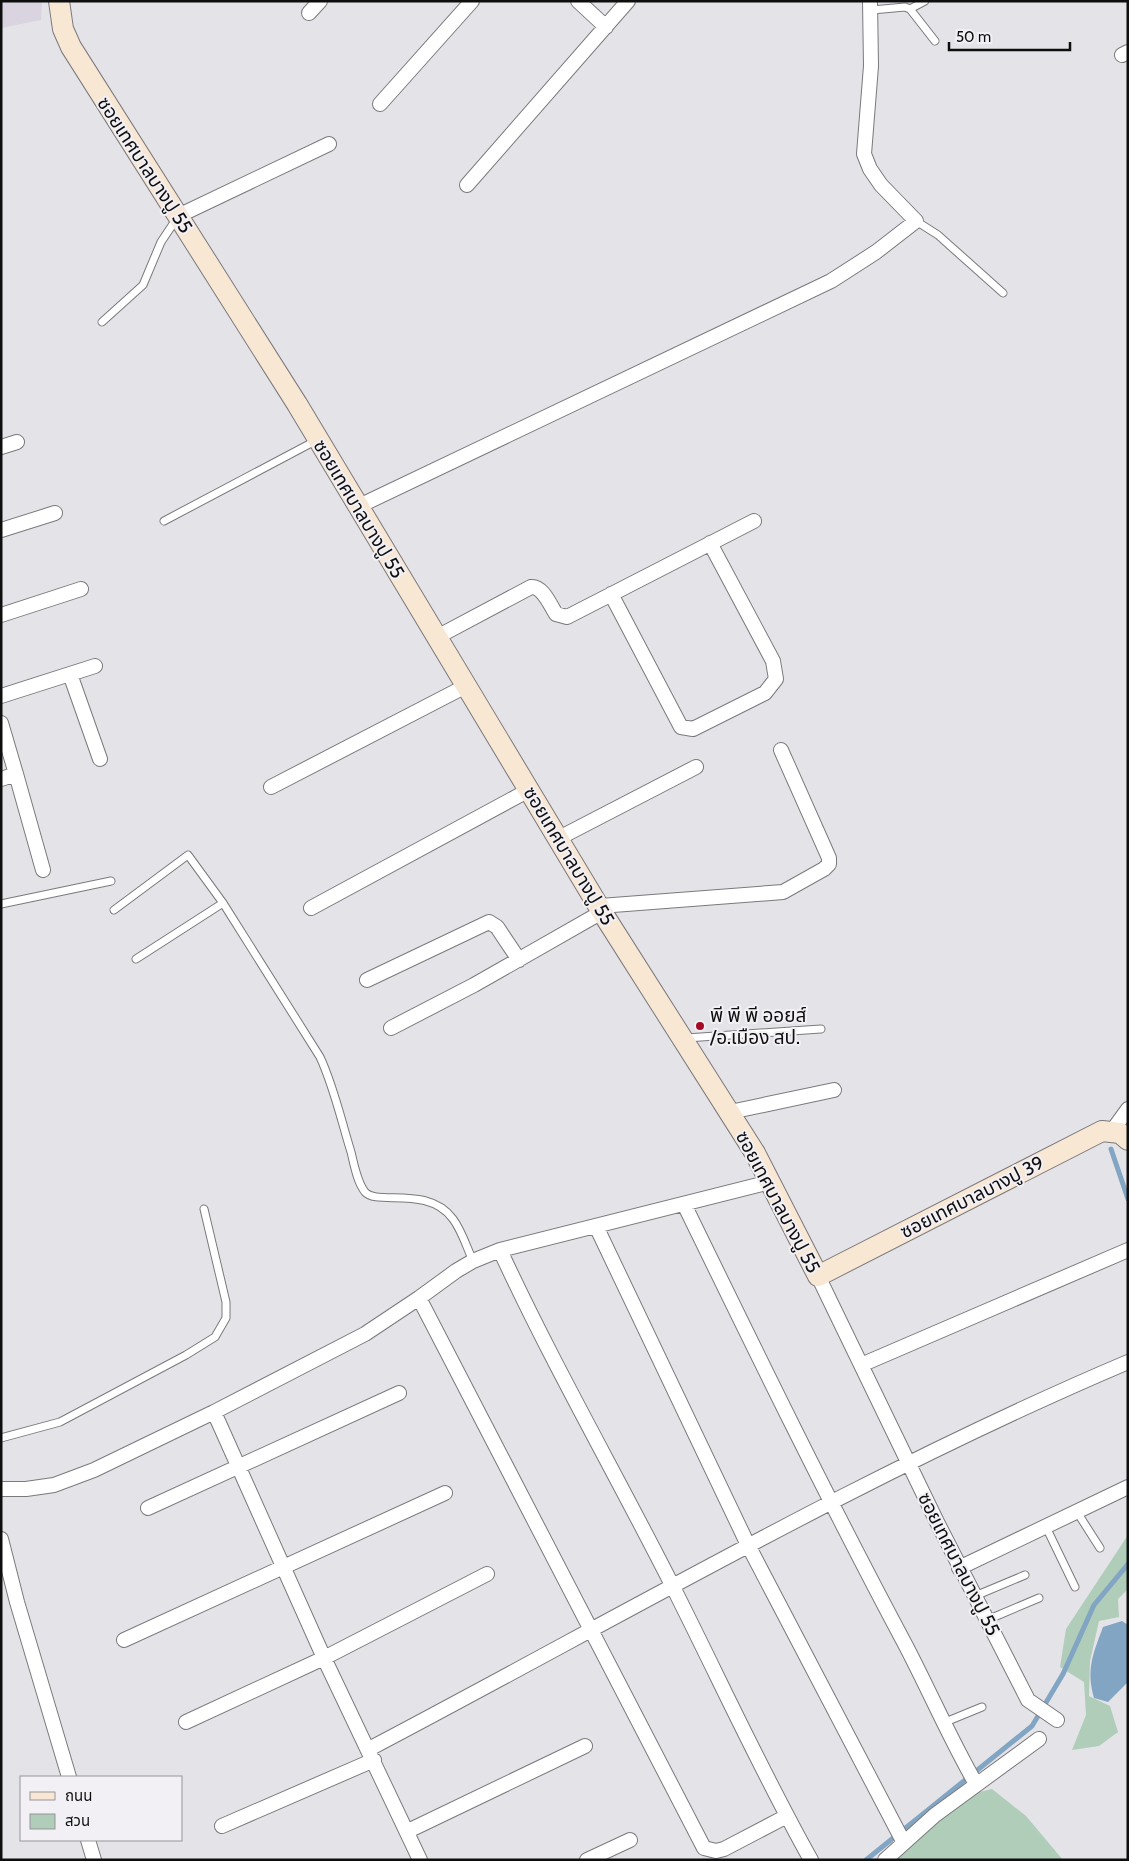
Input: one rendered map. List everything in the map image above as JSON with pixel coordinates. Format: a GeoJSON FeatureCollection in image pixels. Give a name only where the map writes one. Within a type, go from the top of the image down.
{"type":"FeatureCollection","features":[{"type":"Feature","properties":{"kind":"street","name":"ซอยเทศบาลบางปู 55"},"geometry":{"type":"LineString","coordinates":[[60,1],[63,29],[71,47],[318,440],[681,1039],[730,1112],[770,1182],[818,1276],[959,1568],[1028,1700],[1047,1713]]}},
{"type":"Feature","properties":{"kind":"street"},"geometry":{"type":"LineString","coordinates":[[310,13],[320,1]]}},
{"type":"Feature","properties":{"kind":"street"},"geometry":{"type":"LineString","coordinates":[[380,104],[472,1]]}},
{"type":"Feature","properties":{"kind":"street"},"geometry":{"type":"LineString","coordinates":[[578,1],[606,27]]}},
{"type":"Feature","properties":{"kind":"street"},"geometry":{"type":"LineString","coordinates":[[467,185],[628,1]]}},
{"type":"Feature","properties":{"kind":"street"},"geometry":{"type":"LineString","coordinates":[[357,507],[831,281],[876,252],[916,221],[881,185],[870,170],[864,154],[872,66],[871,5]]}},
{"type":"Feature","properties":{"kind":"street"},"geometry":{"type":"LineString","coordinates":[[178,216],[329,144]]}},
{"type":"Feature","properties":{"kind":"street"},"geometry":{"type":"LineString","coordinates":[[1,447],[17,442]]}},
{"type":"Feature","properties":{"kind":"street"},"geometry":{"type":"LineString","coordinates":[[1,530],[55,513]]}},
{"type":"Feature","properties":{"kind":"street"},"geometry":{"type":"LineString","coordinates":[[437,637],[531,587],[540,590],[556,614],[566,617],[754,521]]}},
{"type":"Feature","properties":{"kind":"street"},"geometry":{"type":"LineString","coordinates":[[611,594],[682,727],[692,730],[765,693],[776,679],[773,661],[710,543]]}},
{"type":"Feature","properties":{"kind":"street"},"geometry":{"type":"LineString","coordinates":[[1,615],[81,590]]}},
{"type":"Feature","properties":{"kind":"street"},"geometry":{"type":"LineString","coordinates":[[1,695],[94,666]]}},
{"type":"Feature","properties":{"kind":"street"},"geometry":{"type":"LineString","coordinates":[[70,674],[100,759]]}},
{"type":"Feature","properties":{"kind":"street"},"geometry":{"type":"LineString","coordinates":[[271,786],[466,686]]}},
{"type":"Feature","properties":{"kind":"street"},"geometry":{"type":"LineString","coordinates":[[1,723],[43,870]]}},
{"type":"Feature","properties":{"kind":"street"},"geometry":{"type":"LineString","coordinates":[[391,1028],[519,960],[601,909],[783,892],[824,869],[829,864],[829,858],[781,750]]}},
{"type":"Feature","properties":{"kind":"street"},"geometry":{"type":"LineString","coordinates":[[559,838],[696,767]]}},
{"type":"Feature","properties":{"kind":"street"},"geometry":{"type":"LineString","coordinates":[[1,779],[16,774]]}},
{"type":"Feature","properties":{"kind":"street"},"geometry":{"type":"LineString","coordinates":[[311,908],[529,790]]}},
{"type":"Feature","properties":{"kind":"street"},"geometry":{"type":"LineString","coordinates":[[367,980],[489,922],[497,927],[519,960]]}},
{"type":"Feature","properties":{"kind":"street"},"geometry":{"type":"LineString","coordinates":[[730,1112],[834,1090]]}},
{"type":"Feature","properties":{"kind":"street"},"geometry":{"type":"LineString","coordinates":[[1120,1136],[1128,1109]]}},
{"type":"Feature","properties":{"kind":"street","name":"ซอยเทศบาลบางปู 39"},"geometry":{"type":"LineString","coordinates":[[818,1276],[1102,1131],[1120,1136]]}},
{"type":"Feature","properties":{"kind":"street"},"geometry":{"type":"LineString","coordinates":[[1,1489],[26,1489],[54,1485],[94,1470],[214,1412],[365,1334],[473,1261],[500,1250],[770,1182]]}},
{"type":"Feature","properties":{"kind":"street"},"geometry":{"type":"LineString","coordinates":[[684,1204],[830,1503],[910,1655],[943,1723],[975,1781]]}},
{"type":"Feature","properties":{"kind":"street"},"geometry":{"type":"LineString","coordinates":[[596,1226],[748,1545],[901,1837]]}},
{"type":"Feature","properties":{"kind":"street"},"geometry":{"type":"LineString","coordinates":[[500,1250],[528,1310],[672,1586],[811,1860]]}},
{"type":"Feature","properties":{"kind":"street"},"geometry":{"type":"LineString","coordinates":[[861,1365],[1128,1250]]}},
{"type":"Feature","properties":{"kind":"street"},"geometry":{"type":"LineString","coordinates":[[419,1298],[704,1848],[716,1851],[724,1849],[787,1816]]}},
{"type":"Feature","properties":{"kind":"street"},"geometry":{"type":"LineString","coordinates":[[222,1826],[371,1755],[672,1586],[908,1463],[1054,1393],[1128,1362]]}},
{"type":"Feature","properties":{"kind":"street"},"geometry":{"type":"LineString","coordinates":[[148,1508],[399,1392]]}},
{"type":"Feature","properties":{"kind":"street"},"geometry":{"type":"LineString","coordinates":[[214,1412],[285,1566],[324,1658],[408,1831],[419,1859]]}},
{"type":"Feature","properties":{"kind":"street"},"geometry":{"type":"LineString","coordinates":[[959,1568],[1128,1487]]}},
{"type":"Feature","properties":{"kind":"street"},"geometry":{"type":"LineString","coordinates":[[124,1640],[445,1493]]}},
{"type":"Feature","properties":{"kind":"street"},"geometry":{"type":"LineString","coordinates":[[1,1539],[17,1602],[69,1776]]}},
{"type":"Feature","properties":{"kind":"street"},"geometry":{"type":"LineString","coordinates":[[186,1722],[324,1658],[487,1574]]}},
{"type":"Feature","properties":{"kind":"street"},"geometry":{"type":"LineString","coordinates":[[885,1860],[901,1837],[935,1815],[975,1781],[1039,1739]]}},
{"type":"Feature","properties":{"kind":"street"},"geometry":{"type":"LineString","coordinates":[[408,1831],[585,1746]]}},
{"type":"Feature","properties":{"kind":"street"},"geometry":{"type":"LineString","coordinates":[[587,1860],[630,1840]]}},
{"type":"Feature","properties":{"kind":"street"},"geometry":{"type":"LineString","coordinates":[[88,1841],[94,1860]]}},
{"type":"Feature","properties":{"kind":"lane"},"geometry":{"type":"LineString","coordinates":[[910,9],[925,1]]}},
{"type":"Feature","properties":{"kind":"lane"},"geometry":{"type":"LineString","coordinates":[[871,5],[910,9],[935,41]]}},
{"type":"Feature","properties":{"kind":"lane"},"geometry":{"type":"LineString","coordinates":[[102,322],[143,285],[161,242],[178,216]]}},
{"type":"Feature","properties":{"kind":"lane"},"geometry":{"type":"LineString","coordinates":[[916,221],[944,240],[1002,293]]}},
{"type":"Feature","properties":{"kind":"lane"},"geometry":{"type":"LineString","coordinates":[[164,521],[318,440]]}},
{"type":"Feature","properties":{"kind":"lane"},"geometry":{"type":"LineString","coordinates":[[114,910],[188,855],[222,903],[320,1057],[328,1075],[364,1192],[371,1196],[413,1198],[438,1207],[453,1219],[473,1261]]}},
{"type":"Feature","properties":{"kind":"lane"},"geometry":{"type":"LineString","coordinates":[[1,904],[112,881]]}},
{"type":"Feature","properties":{"kind":"lane"},"geometry":{"type":"LineString","coordinates":[[136,959],[222,903]]}},
{"type":"Feature","properties":{"kind":"lane"},"geometry":{"type":"LineString","coordinates":[[681,1039],[821,1029]]}},
{"type":"Feature","properties":{"kind":"lane"},"geometry":{"type":"LineString","coordinates":[[1,1438],[60,1422],[186,1355],[215,1337],[226,1318],[226,1302],[204,1210]]}},
{"type":"Feature","properties":{"kind":"lane"},"geometry":{"type":"LineString","coordinates":[[1077,1512],[1100,1548]]}},
{"type":"Feature","properties":{"kind":"lane"},"geometry":{"type":"LineString","coordinates":[[1046,1527],[1075,1588]]}},
{"type":"Feature","properties":{"kind":"lane"},"geometry":{"type":"LineString","coordinates":[[974,1596],[1025,1575]]}},
{"type":"Feature","properties":{"kind":"lane"},"geometry":{"type":"LineString","coordinates":[[987,1620],[1039,1598]]}},
{"type":"Feature","properties":{"kind":"lane"},"geometry":{"type":"LineString","coordinates":[[943,1723],[982,1708]]}},
{"type":"Feature","properties":{"kind":"shaded area"},"geometry":{"type":"Polygon","coordinates":[[[1,1],[42,1],[41,20],[1,28],[1,1]]]}},
{"type":"Feature","properties":{"kind":"green space"},"geometry":{"type":"Polygon","coordinates":[[[1128,1535],[1128,1589],[1118,1599],[1119,1617],[1099,1621],[1090,1661],[1089,1696],[1110,1706],[1118,1732],[1099,1746],[1072,1750],[1086,1715],[1084,1682],[1060,1667],[1066,1629],[1128,1535]]]}},
{"type":"Feature","properties":{"kind":"green space"},"geometry":{"type":"Polygon","coordinates":[[[992,1789],[1026,1816],[1063,1860],[888,1860],[959,1797],[992,1789]]]}},
{"type":"Feature","properties":{"kind":"water"},"geometry":{"type":"Polygon","coordinates":[[[1122,1621],[1128,1625],[1128,1682],[1108,1702],[1094,1698],[1091,1678],[1092,1662],[1103,1627],[1122,1621]]]}},
{"type":"Feature","properties":{"kind":"waterway"},"geometry":{"type":"LineString","coordinates":[[1111,1149],[1128,1199]]}},
{"type":"Feature","properties":{"kind":"waterway"},"geometry":{"type":"LineString","coordinates":[[866,1860],[1032,1726],[1063,1674],[1094,1605],[1128,1564]]}},
{"type":"Feature","properties":{"kind":"place","name":"พี พี พี ออยส์ /อ.เมือง สป."},"geometry":{"type":"Point","coordinates":[700,1026]}}]}
